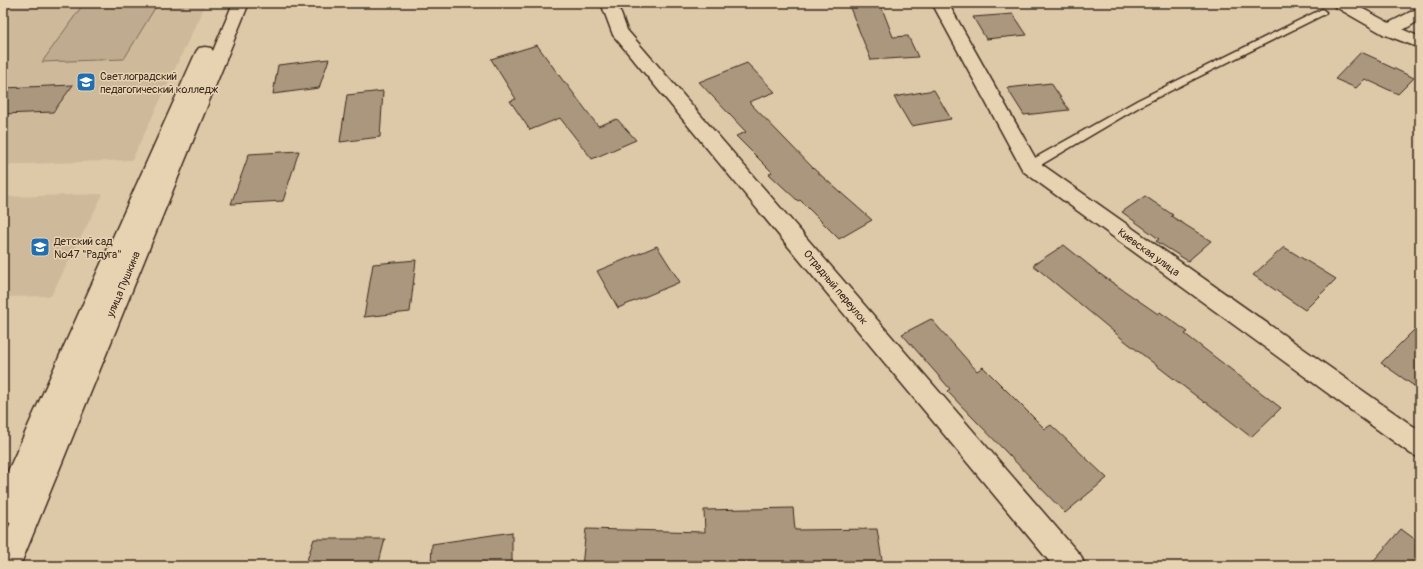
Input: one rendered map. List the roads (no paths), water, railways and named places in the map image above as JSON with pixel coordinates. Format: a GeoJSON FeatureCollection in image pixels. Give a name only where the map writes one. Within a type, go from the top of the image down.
{"type":"FeatureCollection","features":[{"type":"Feature","properties":{"kind":"street"},"geometry":{"type":"LineString","coordinates":[[3,512],[226,3]]}},
{"type":"Feature","properties":{"kind":"street","name":"улица Пушкина"},"geometry":{"type":"LineString","coordinates":[[6,566],[241,3]]}},
{"type":"Feature","properties":{"kind":"street","name":"Отрадный переулок"},"geometry":{"type":"LineString","coordinates":[[609,3],[619,31],[1071,566]]}},
{"type":"Feature","properties":{"kind":"street","name":"Киевская улица"},"geometry":{"type":"LineString","coordinates":[[940,3],[1030,166],[1420,446]]}},
{"type":"Feature","properties":{"kind":"street"},"geometry":{"type":"LineString","coordinates":[[1340,3],[1389,30],[1420,43]]}},
{"type":"Feature","properties":{"kind":"street"},"geometry":{"type":"LineString","coordinates":[[1389,30],[1420,13]]}},
{"type":"Feature","properties":{"kind":"lane"},"geometry":{"type":"LineString","coordinates":[[1030,166],[1141,102],[1322,12]]}},
{"type":"Feature","properties":{"kind":"place","name":"Светлоградский педагогический колледж"},"geometry":{"type":"Point","coordinates":[86,82]}},
{"type":"Feature","properties":{"kind":"place","name":"Детский сад №47 \"Радуга\""},"geometry":{"type":"Point","coordinates":[40,247]}}]}
